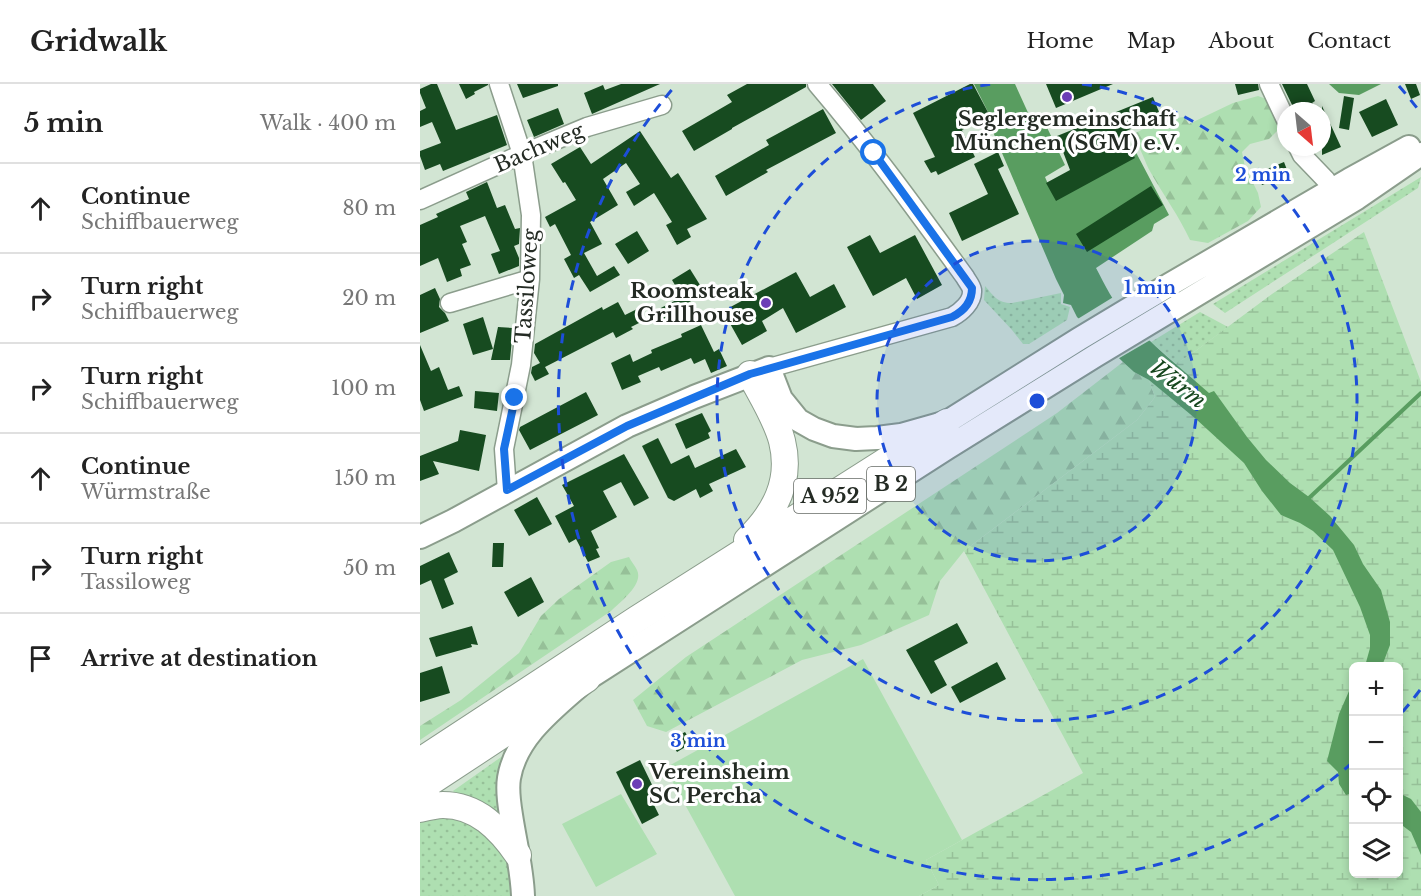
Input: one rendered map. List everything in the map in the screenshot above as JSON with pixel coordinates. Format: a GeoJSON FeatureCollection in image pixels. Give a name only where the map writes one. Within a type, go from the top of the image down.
{"type":"FeatureCollection","features":[{"type":"Feature","properties":{"kind":"highway"},"geometry":{"type":"LineString","coordinates":[[713,570],[755,532],[773,508],[782,490],[784,464],[782,441],[760,371]]}},
{"type":"Feature","properties":{"kind":"highway","name":"A 952"},"geometry":{"type":"LineString","coordinates":[[420,761],[713,570],[947,422]]}},
{"type":"Feature","properties":{"kind":"highway"},"geometry":{"type":"LineString","coordinates":[[420,789],[587,679]]}},
{"type":"Feature","properties":{"kind":"highway"},"geometry":{"type":"LineString","coordinates":[[420,808],[441,805],[456,806],[476,812],[508,841],[518,855]]}},
{"type":"Feature","properties":{"kind":"main road","name":"B 2"},"geometry":{"type":"LineString","coordinates":[[587,679],[791,547],[1156,320],[1353,189],[1421,140]]}},
{"type":"Feature","properties":{"kind":"main road","name":"B 2"},"geometry":{"type":"LineString","coordinates":[[947,422],[1138,303],[1421,154]]}},
{"type":"Feature","properties":{"kind":"main road"},"geometry":{"type":"LineString","coordinates":[[420,537],[627,426],[760,371],[798,420],[833,436],[856,439],[902,435],[947,422]]}},
{"type":"Feature","properties":{"kind":"main road"},"geometry":{"type":"LineString","coordinates":[[523,896],[523,880],[508,798],[509,779],[514,759],[535,729],[587,679]]}},
{"type":"Feature","properties":{"kind":"street","name":"Tassiloweg"},"geometry":{"type":"LineString","coordinates":[[499,84],[522,154],[531,215],[530,279],[521,365],[504,449],[507,490]]}},
{"type":"Feature","properties":{"kind":"street"},"geometry":{"type":"LineString","coordinates":[[760,371],[952,317],[959,314],[972,295],[972,288],[939,241],[857,131],[817,84]]}},
{"type":"Feature","properties":{"kind":"street"},"geometry":{"type":"LineString","coordinates":[[1269,84],[1278,102]]}},
{"type":"Feature","properties":{"kind":"street","name":"Bachweg"},"geometry":{"type":"LineString","coordinates":[[420,200],[587,127],[662,105]]}},
{"type":"Feature","properties":{"kind":"street"},"geometry":{"type":"LineString","coordinates":[[1303,156],[1326,180]]}},
{"type":"Feature","properties":{"kind":"street"},"geometry":{"type":"LineString","coordinates":[[450,303],[530,279]]}},
{"type":"Feature","properties":{"kind":"green space"},"geometry":{"type":"Polygon","coordinates":[[[1258,96],[1272,101],[1277,110],[1277,131],[1269,139],[1250,144],[1242,152],[1245,167],[1258,193],[1261,207],[1248,221],[1208,243],[1190,240],[1132,135],[1151,125],[1170,119],[1184,117],[1189,124],[1233,103],[1258,96]]]}},
{"type":"Feature","properties":{"kind":"green space"},"geometry":{"type":"Polygon","coordinates":[[[1421,177],[1418,188],[1225,313],[1213,304],[1421,177]]]}},
{"type":"Feature","properties":{"kind":"green space"},"geometry":{"type":"Polygon","coordinates":[[[1364,232],[1421,382],[1421,896],[919,896],[939,885],[926,860],[1083,773],[964,551],[1137,420],[1155,397],[1149,380],[1190,355],[1272,294],[1364,232]]]}},
{"type":"Feature","properties":{"kind":"green space"},"geometry":{"type":"Polygon","coordinates":[[[985,286],[996,298],[1007,303],[1061,293],[1061,304],[1070,307],[1067,320],[1029,344],[1023,344],[984,300],[985,286]]]}},
{"type":"Feature","properties":{"kind":"green space"},"geometry":{"type":"Polygon","coordinates":[[[1200,312],[1228,327],[1176,364],[1151,342],[1200,312]]]}},
{"type":"Feature","properties":{"kind":"green space"},"geometry":{"type":"Polygon","coordinates":[[[1123,362],[1134,372],[1149,380],[1155,397],[1137,420],[964,551],[940,581],[929,615],[861,645],[802,660],[666,732],[647,726],[633,700],[686,657],[1057,413],[1123,362]]]}},
{"type":"Feature","properties":{"kind":"green space"},"geometry":{"type":"Polygon","coordinates":[[[629,557],[637,570],[637,581],[630,592],[611,611],[420,740],[420,726],[461,700],[519,653],[541,616],[559,599],[611,562],[629,557]]]}},
{"type":"Feature","properties":{"kind":"green space"},"geometry":{"type":"Polygon","coordinates":[[[863,659],[962,840],[926,860],[939,885],[919,896],[735,896],[665,768],[863,659]]]}},
{"type":"Feature","properties":{"kind":"green space"},"geometry":{"type":"Polygon","coordinates":[[[511,750],[508,832],[461,800],[453,791],[511,750]]]}},
{"type":"Feature","properties":{"kind":"green space"},"geometry":{"type":"Polygon","coordinates":[[[621,794],[657,854],[596,887],[562,824],[621,794]]]}},
{"type":"Feature","properties":{"kind":"green space"},"geometry":{"type":"Polygon","coordinates":[[[446,813],[497,837],[514,873],[513,896],[420,896],[420,818],[446,813]]]}},
{"type":"Feature","properties":{"kind":"water","name":"Würm"},"geometry":{"type":"Polygon","coordinates":[[[974,84],[1015,84],[1030,117],[1041,115],[1065,165],[1045,177],[1048,184],[1130,141],[1169,215],[1154,224],[1152,231],[1096,268],[1117,305],[1136,327],[1209,393],[1214,391],[1266,460],[1330,516],[1354,545],[1363,564],[1381,590],[1390,622],[1390,645],[1384,662],[1366,662],[1370,648],[1370,635],[1360,607],[1333,550],[1313,531],[1281,515],[1244,463],[1149,380],[1134,372],[1077,317],[1071,305],[1063,303],[1064,295],[993,132],[997,130],[974,84]]]}},
{"type":"Feature","properties":{"kind":"water"},"geometry":{"type":"Polygon","coordinates":[[[1329,84],[1381,84],[1359,95],[1339,93],[1329,84]]]}},
{"type":"Feature","properties":{"kind":"water"},"geometry":{"type":"Polygon","coordinates":[[[1349,691],[1349,794],[1346,795],[1339,784],[1338,772],[1327,761],[1339,714],[1349,691]]]}},
{"type":"Feature","properties":{"kind":"water"},"geometry":{"type":"Polygon","coordinates":[[[1403,795],[1411,799],[1421,812],[1421,855],[1411,832],[1403,826],[1403,795]]]}},
{"type":"Feature","properties":{"kind":"pier"},"geometry":{"type":"Polygon","coordinates":[[[1115,296],[1127,313],[1152,339],[1116,360],[1076,320],[1115,296]]]}},
{"type":"Feature","properties":{"kind":"building"},"geometry":{"type":"Polygon","coordinates":[[[437,84],[456,130],[497,115],[507,145],[443,171],[440,164],[425,170],[420,151],[441,143],[432,122],[420,127],[420,111],[426,108],[420,89],[437,84]]]}},
{"type":"Feature","properties":{"kind":"building"},"geometry":{"type":"Polygon","coordinates":[[[459,84],[488,84],[488,85],[466,99],[459,84]]]}},
{"type":"Feature","properties":{"kind":"building"},"geometry":{"type":"Polygon","coordinates":[[[517,84],[558,84],[558,86],[523,98],[517,84]]]}},
{"type":"Feature","properties":{"kind":"building"},"geometry":{"type":"Polygon","coordinates":[[[621,84],[660,84],[592,114],[584,93],[603,85],[605,90],[621,84]]]}},
{"type":"Feature","properties":{"kind":"building"},"geometry":{"type":"Polygon","coordinates":[[[747,84],[806,84],[806,87],[694,151],[682,131],[732,102],[727,95],[747,84]]]}},
{"type":"Feature","properties":{"kind":"building"},"geometry":{"type":"Polygon","coordinates":[[[832,84],[873,84],[886,101],[861,120],[832,84]]]}},
{"type":"Feature","properties":{"kind":"building"},"geometry":{"type":"Polygon","coordinates":[[[973,84],[990,116],[962,130],[975,157],[938,175],[936,171],[931,173],[924,161],[935,157],[913,113],[973,84]]]}},
{"type":"Feature","properties":{"kind":"building","name":"Seglergemeinschaft München (SGM) e.V."},"geometry":{"type":"Polygon","coordinates":[[[1046,84],[1113,84],[1056,108],[1046,84]]]}},
{"type":"Feature","properties":{"kind":"building"},"geometry":{"type":"Polygon","coordinates":[[[1235,84],[1258,84],[1259,90],[1238,95],[1235,84]]]}},
{"type":"Feature","properties":{"kind":"building"},"geometry":{"type":"Polygon","coordinates":[[[1282,84],[1307,84],[1315,101],[1314,102],[1291,102],[1282,84]]]}},
{"type":"Feature","properties":{"kind":"building"},"geometry":{"type":"Polygon","coordinates":[[[1405,84],[1416,84],[1420,95],[1411,99],[1405,84]]]}},
{"type":"Feature","properties":{"kind":"building"},"geometry":{"type":"Polygon","coordinates":[[[1344,96],[1354,98],[1349,130],[1339,128],[1344,96]]]}},
{"type":"Feature","properties":{"kind":"building"},"geometry":{"type":"Polygon","coordinates":[[[1153,97],[1161,117],[1121,133],[1135,158],[1056,201],[1046,183],[1070,170],[1057,136],[1153,97]]]}},
{"type":"Feature","properties":{"kind":"building"},"geometry":{"type":"Polygon","coordinates":[[[1386,99],[1398,125],[1372,137],[1359,112],[1386,99]]]}},
{"type":"Feature","properties":{"kind":"building"},"geometry":{"type":"Polygon","coordinates":[[[558,108],[564,124],[534,137],[527,120],[558,108]]]}},
{"type":"Feature","properties":{"kind":"building"},"geometry":{"type":"Polygon","coordinates":[[[823,109],[836,133],[766,170],[768,172],[726,196],[715,176],[769,145],[766,140],[823,109]]]}},
{"type":"Feature","properties":{"kind":"building"},"geometry":{"type":"Polygon","coordinates":[[[1331,125],[1341,147],[1331,151],[1331,125]]]}},
{"type":"Feature","properties":{"kind":"building"},"geometry":{"type":"Polygon","coordinates":[[[640,131],[671,178],[678,173],[707,219],[687,229],[691,237],[677,245],[666,225],[672,222],[654,193],[634,206],[626,192],[640,184],[626,163],[603,179],[618,205],[590,222],[602,244],[584,253],[597,276],[614,266],[620,275],[590,292],[579,275],[574,278],[564,259],[571,255],[555,224],[550,227],[545,217],[576,200],[551,164],[580,147],[591,164],[640,131]]]}},
{"type":"Feature","properties":{"kind":"building"},"geometry":{"type":"Polygon","coordinates":[[[998,152],[1004,166],[998,169],[1019,214],[962,241],[949,213],[988,194],[974,164],[998,152]]]}},
{"type":"Feature","properties":{"kind":"building"},"geometry":{"type":"Polygon","coordinates":[[[1284,162],[1289,175],[1262,185],[1257,173],[1284,162]]]}},
{"type":"Feature","properties":{"kind":"building"},"geometry":{"type":"Polygon","coordinates":[[[487,182],[497,208],[505,205],[515,229],[520,228],[519,244],[514,246],[519,258],[519,266],[499,274],[491,254],[500,251],[485,216],[460,226],[467,242],[462,244],[471,265],[460,269],[462,276],[447,282],[438,258],[420,266],[420,225],[438,217],[436,214],[469,199],[466,192],[487,182]]]}},
{"type":"Feature","properties":{"kind":"building"},"geometry":{"type":"Polygon","coordinates":[[[1151,186],[1163,205],[1087,252],[1076,234],[1151,186]]]}},
{"type":"Feature","properties":{"kind":"building"},"geometry":{"type":"Polygon","coordinates":[[[637,231],[649,251],[628,264],[615,244],[637,231]]]}},
{"type":"Feature","properties":{"kind":"building"},"geometry":{"type":"Polygon","coordinates":[[[870,235],[880,253],[915,235],[942,285],[917,299],[906,278],[873,296],[847,247],[870,235]]]}},
{"type":"Feature","properties":{"kind":"building"},"geometry":{"type":"Polygon","coordinates":[[[690,269],[705,293],[686,304],[689,309],[661,323],[655,311],[682,297],[672,280],[690,269]]]}},
{"type":"Feature","properties":{"kind":"building"},"geometry":{"type":"Polygon","coordinates":[[[796,272],[810,297],[834,284],[846,307],[796,333],[783,308],[762,321],[767,331],[742,345],[723,311],[796,272]]]}},
{"type":"Feature","properties":{"kind":"building"},"geometry":{"type":"Polygon","coordinates":[[[435,288],[440,299],[439,307],[449,321],[420,333],[420,295],[435,288]]]}},
{"type":"Feature","properties":{"kind":"building"},"geometry":{"type":"Polygon","coordinates":[[[618,302],[625,315],[639,308],[645,320],[616,338],[613,332],[545,367],[549,374],[535,381],[531,373],[532,367],[540,363],[534,353],[535,344],[602,307],[603,310],[618,302]]]}},
{"type":"Feature","properties":{"kind":"building"},"geometry":{"type":"Polygon","coordinates":[[[483,317],[493,349],[473,355],[463,324],[483,317]]]}},
{"type":"Feature","properties":{"kind":"building"},"geometry":{"type":"Polygon","coordinates":[[[701,325],[714,352],[719,349],[727,366],[711,373],[705,359],[694,364],[691,358],[661,371],[659,367],[638,376],[641,382],[622,390],[611,363],[630,354],[633,362],[652,353],[651,350],[682,337],[681,334],[701,325]]]}},
{"type":"Feature","properties":{"kind":"building"},"geometry":{"type":"Polygon","coordinates":[[[498,327],[513,328],[510,360],[491,360],[498,327]]]}},
{"type":"Feature","properties":{"kind":"building"},"geometry":{"type":"Polygon","coordinates":[[[420,345],[431,371],[439,367],[448,390],[459,386],[463,396],[424,411],[420,400],[420,345]]]}},
{"type":"Feature","properties":{"kind":"building"},"geometry":{"type":"Polygon","coordinates":[[[475,391],[499,393],[497,411],[474,408],[475,391]]]}},
{"type":"Feature","properties":{"kind":"building"},"geometry":{"type":"Polygon","coordinates":[[[586,392],[598,415],[530,450],[519,430],[520,427],[586,392]]]}},
{"type":"Feature","properties":{"kind":"building"},"geometry":{"type":"Polygon","coordinates":[[[702,413],[711,431],[708,433],[710,438],[686,449],[675,424],[702,413]]]}},
{"type":"Feature","properties":{"kind":"building"},"geometry":{"type":"Polygon","coordinates":[[[460,430],[486,435],[479,471],[433,461],[439,474],[420,481],[420,456],[458,441],[460,430]]]}},
{"type":"Feature","properties":{"kind":"building"},"geometry":{"type":"Polygon","coordinates":[[[658,438],[671,464],[689,455],[695,468],[736,449],[746,467],[709,484],[713,491],[700,498],[696,489],[674,501],[668,498],[642,446],[658,438]]]}},
{"type":"Feature","properties":{"kind":"building"},"geometry":{"type":"Polygon","coordinates":[[[624,454],[649,498],[634,506],[621,482],[603,491],[617,517],[591,531],[599,548],[596,549],[600,557],[588,562],[576,539],[569,543],[555,516],[574,506],[562,485],[624,454]]]}},
{"type":"Feature","properties":{"kind":"building"},"geometry":{"type":"Polygon","coordinates":[[[537,497],[552,524],[529,536],[514,510],[537,497]]]}},
{"type":"Feature","properties":{"kind":"building"},"geometry":{"type":"Polygon","coordinates":[[[493,543],[504,543],[503,567],[492,567],[493,543]]]}},
{"type":"Feature","properties":{"kind":"building"},"geometry":{"type":"Polygon","coordinates":[[[449,552],[458,572],[444,579],[454,604],[442,609],[431,580],[420,585],[420,566],[449,552]]]}},
{"type":"Feature","properties":{"kind":"building"},"geometry":{"type":"Polygon","coordinates":[[[531,577],[544,602],[518,617],[504,592],[531,577]]]}},
{"type":"Feature","properties":{"kind":"building"},"geometry":{"type":"Polygon","coordinates":[[[957,623],[968,643],[934,661],[947,685],[931,694],[906,650],[957,623]]]}},
{"type":"Feature","properties":{"kind":"building"},"geometry":{"type":"Polygon","coordinates":[[[472,626],[478,645],[471,644],[472,647],[436,657],[429,638],[472,626]]]}},
{"type":"Feature","properties":{"kind":"building"},"geometry":{"type":"Polygon","coordinates":[[[997,662],[1006,679],[960,703],[951,687],[997,662]]]}},
{"type":"Feature","properties":{"kind":"building"},"geometry":{"type":"Polygon","coordinates":[[[442,666],[450,693],[420,702],[420,673],[442,666]]]}},
{"type":"Feature","properties":{"kind":"building"},"geometry":{"type":"Polygon","coordinates":[[[685,732],[692,743],[677,752],[670,740],[685,732]]]}},
{"type":"Feature","properties":{"kind":"building","name":"Vereinsheim SC Percha"},"geometry":{"type":"Polygon","coordinates":[[[640,760],[658,797],[652,801],[659,815],[642,824],[616,772],[640,760]]]}},
{"type":"Feature","properties":{"kind":"waterway"},"geometry":{"type":"LineString","coordinates":[[1308,499],[1421,393]]}},
{"type":"Feature","properties":{"kind":"place","name":"Seglergemeinschaft München (SGM) e.V."},"geometry":{"type":"Point","coordinates":[1067,97]}},
{"type":"Feature","properties":{"kind":"place","name":"Roomsteak Grillhouse"},"geometry":{"type":"Point","coordinates":[766,303]}},
{"type":"Feature","properties":{"kind":"place","name":"Vereinsheim SC Percha"},"geometry":{"type":"Point","coordinates":[637,784]}},
{"type":"Feature","properties":{"kind":"route"},"geometry":{"type":"LineString","coordinates":[[515,398],[504,449],[507,490],[627,426],[750,374],[959,314],[972,295],[972,288],[874,153]]}}]}
